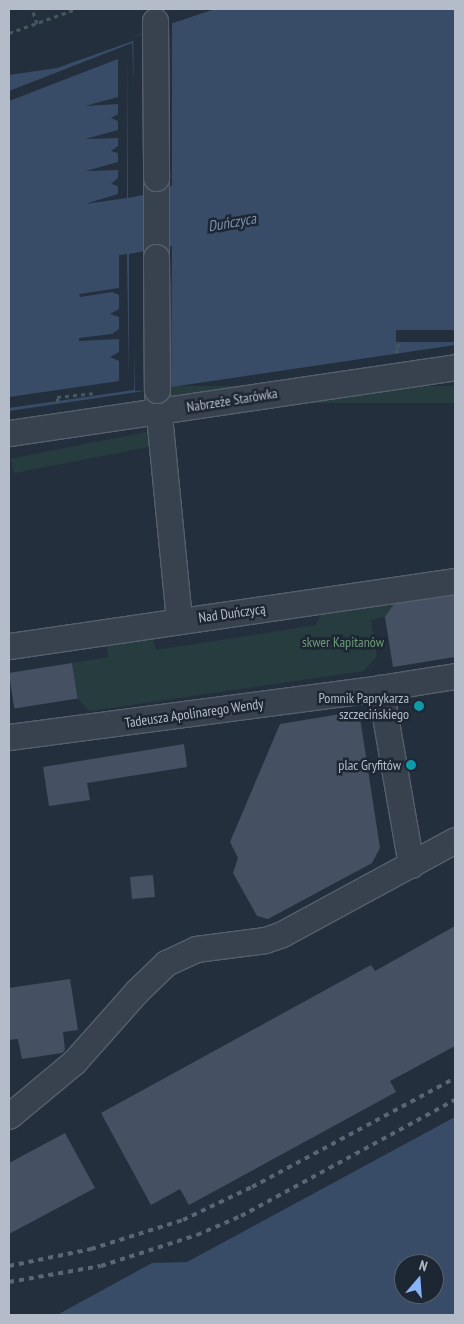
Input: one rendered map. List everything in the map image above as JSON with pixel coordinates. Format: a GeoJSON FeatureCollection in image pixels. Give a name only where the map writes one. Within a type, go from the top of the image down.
{"type":"FeatureCollection","features":[{"type":"Feature","properties":{"kind":"street"},"geometry":{"type":"LineString","coordinates":[[155,15],[157,401],[179,621]]}},
{"type":"Feature","properties":{"kind":"street","name":"Nabrzeże Starówka"},"geometry":{"type":"LineString","coordinates":[[9,433],[157,401],[400,355],[455,367]]}},
{"type":"Feature","properties":{"kind":"street","name":"Nad Duńczycą"},"geometry":{"type":"LineString","coordinates":[[9,646],[455,580]]}},
{"type":"Feature","properties":{"kind":"street","name":"Tadeusza Apolinarego Wendy"},"geometry":{"type":"LineString","coordinates":[[9,738],[380,688],[455,676]]}},
{"type":"Feature","properties":{"kind":"street"},"geometry":{"type":"LineString","coordinates":[[380,688],[411,865]]}},
{"type":"Feature","properties":{"kind":"street"},"geometry":{"type":"LineString","coordinates":[[9,1116],[74,1062],[137,991],[166,963],[196,949],[265,940],[282,934],[455,840]]}},
{"type":"Feature","properties":{"kind":"path"},"geometry":{"type":"LineString","coordinates":[[9,33],[76,9]]}},
{"type":"Feature","properties":{"kind":"path"},"geometry":{"type":"LineString","coordinates":[[33,12],[37,23]]}},
{"type":"Feature","properties":{"kind":"path"},"geometry":{"type":"LineString","coordinates":[[57,397],[93,393]]}},
{"type":"Feature","properties":{"kind":"green space"},"geometry":{"type":"Polygon","coordinates":[[[168,386],[455,386],[455,403],[168,403],[168,386]]]}},
{"type":"Feature","properties":{"kind":"green space"},"geometry":{"type":"Polygon","coordinates":[[[147,432],[150,447],[13,473],[11,459],[147,432]]]}},
{"type":"Feature","properties":{"kind":"green space","name":"skwer Kapitanów"},"geometry":{"type":"Polygon","coordinates":[[[393,602],[394,610],[385,617],[371,620],[377,656],[364,671],[90,711],[78,699],[72,663],[108,657],[107,645],[153,638],[156,650],[316,625],[321,613],[393,602]]]}},
{"type":"Feature","properties":{"kind":"water","name":"Duńczyca"},"geometry":{"type":"Polygon","coordinates":[[[215,9],[455,9],[455,345],[9,411],[9,75],[57,68],[133,41],[133,37],[140,34],[215,9]]]}},
{"type":"Feature","properties":{"kind":"water"},"geometry":{"type":"Polygon","coordinates":[[[455,1117],[455,1315],[57,1315],[152,1263],[187,1262],[455,1117]]]}},
{"type":"Feature","properties":{"kind":"pier"},"geometry":{"type":"Polygon","coordinates":[[[172,23],[172,185],[168,190],[164,248],[172,246],[171,389],[135,391],[134,350],[134,390],[9,408],[9,397],[119,381],[119,361],[110,357],[119,352],[119,339],[79,341],[79,338],[112,334],[119,329],[119,317],[110,314],[119,309],[119,295],[112,292],[80,297],[79,294],[119,288],[119,255],[127,254],[129,380],[129,254],[149,250],[148,194],[128,198],[128,56],[127,198],[85,204],[118,194],[118,186],[111,184],[118,178],[118,170],[86,171],[118,162],[118,153],[111,151],[118,146],[118,138],[85,139],[118,130],[118,121],[111,118],[118,114],[118,104],[85,106],[118,97],[118,59],[9,101],[9,91],[132,43],[134,86],[133,37],[172,23]]]}},
{"type":"Feature","properties":{"kind":"pier"},"geometry":{"type":"Polygon","coordinates":[[[396,330],[455,330],[455,342],[396,342],[396,330]]]}},
{"type":"Feature","properties":{"kind":"building"},"geometry":{"type":"Polygon","coordinates":[[[455,595],[455,657],[393,667],[385,617],[394,604],[455,595]]]}},
{"type":"Feature","properties":{"kind":"building"},"geometry":{"type":"Polygon","coordinates":[[[72,663],[78,699],[14,709],[9,673],[72,663]]]}},
{"type":"Feature","properties":{"kind":"building"},"geometry":{"type":"Polygon","coordinates":[[[359,711],[380,848],[372,863],[268,919],[257,916],[233,873],[238,858],[230,842],[280,724],[359,711]]]}},
{"type":"Feature","properties":{"kind":"building"},"geometry":{"type":"Polygon","coordinates":[[[184,744],[187,767],[87,783],[90,800],[49,806],[43,767],[184,744]]]}},
{"type":"Feature","properties":{"kind":"building"},"geometry":{"type":"Polygon","coordinates":[[[153,875],[155,897],[132,899],[130,877],[153,875]]]}},
{"type":"Feature","properties":{"kind":"building"},"geometry":{"type":"Polygon","coordinates":[[[455,926],[455,1046],[390,1081],[396,1092],[189,1205],[180,1189],[151,1205],[101,1113],[371,965],[375,971],[455,926]]]}},
{"type":"Feature","properties":{"kind":"building"},"geometry":{"type":"Polygon","coordinates":[[[70,979],[78,1030],[63,1032],[65,1050],[62,1053],[22,1059],[18,1039],[9,1040],[9,988],[70,979]]]}},
{"type":"Feature","properties":{"kind":"building"},"geometry":{"type":"Polygon","coordinates":[[[65,1133],[95,1188],[9,1234],[9,1163],[65,1133]]]}},
{"type":"Feature","properties":{"kind":"railway"},"geometry":{"type":"LineString","coordinates":[[9,1266],[91,1249],[183,1220],[252,1187],[455,1078]]}},
{"type":"Feature","properties":{"kind":"railway"},"geometry":{"type":"LineString","coordinates":[[9,1282],[101,1266],[197,1235],[241,1216],[455,1100]]}},
{"type":"Feature","properties":{"kind":"place","name":"Pomnik Paprykarza szczecińskiego"},"geometry":{"type":"Point","coordinates":[419,706]}},
{"type":"Feature","properties":{"kind":"place","name":"plac Gryfitów"},"geometry":{"type":"Point","coordinates":[411,765]}}]}
